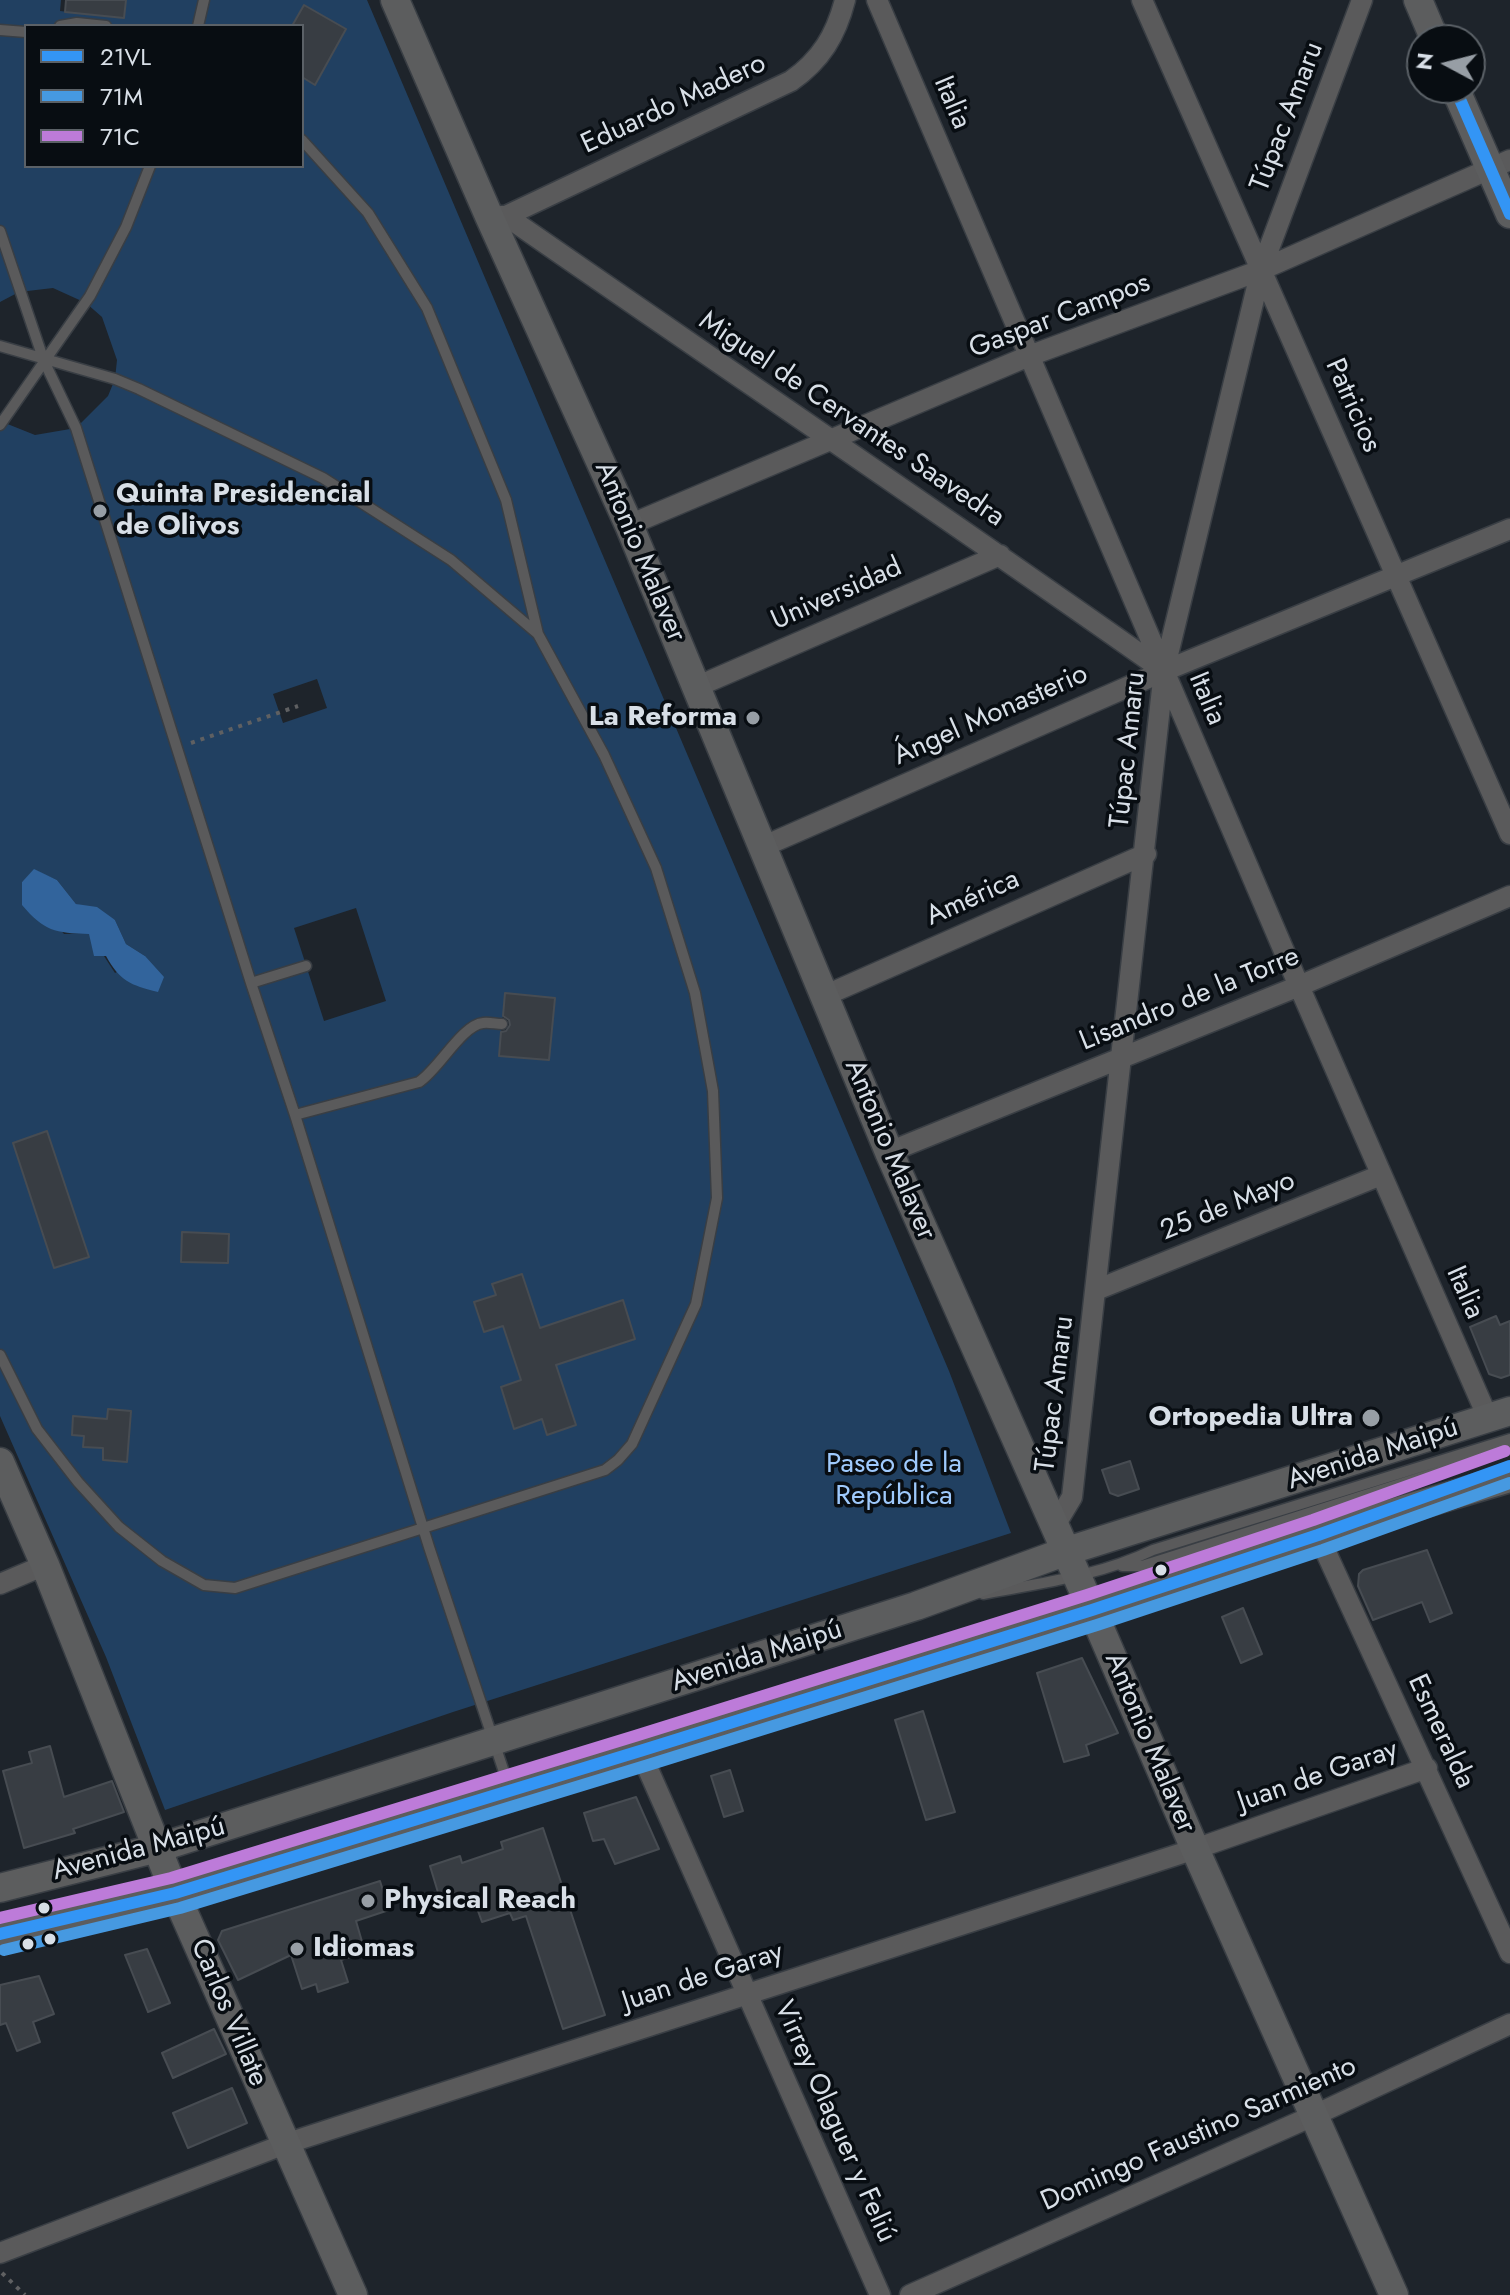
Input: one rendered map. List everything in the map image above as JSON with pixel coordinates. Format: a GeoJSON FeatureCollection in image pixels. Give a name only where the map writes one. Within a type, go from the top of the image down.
{"type":"FeatureCollection","features":[{"type":"Feature","properties":{"kind":"street","name":"Antonio Malaver"},"geometry":{"type":"LineString","coordinates":[[395,0],[497,216],[889,1152],[1394,2295]]}},
{"type":"Feature","properties":{"kind":"street","name":"Eduardo Madero"},"geometry":{"type":"LineString","coordinates":[[497,216],[791,81],[806,71],[830,43],[845,0]]}},
{"type":"Feature","properties":{"kind":"street","name":"Italia"},"geometry":{"type":"LineString","coordinates":[[877,0],[1381,1175],[1499,1415]]}},
{"type":"Feature","properties":{"kind":"street","name":"Patricios"},"geometry":{"type":"LineString","coordinates":[[1142,0],[1510,834]]}},
{"type":"Feature","properties":{"kind":"street","name":"Túpac Amaru"},"geometry":{"type":"LineString","coordinates":[[1065,1552],[1146,854],[1164,671],[1261,270],[1362,0]]}},
{"type":"Feature","properties":{"kind":"street"},"geometry":{"type":"LineString","coordinates":[[1418,0],[1428,24]]}},
{"type":"Feature","properties":{"kind":"street"},"geometry":{"type":"LineString","coordinates":[[1464,104],[1500,164],[1510,214]]}},
{"type":"Feature","properties":{"kind":"street","name":"Gaspar Campos"},"geometry":{"type":"LineString","coordinates":[[629,525],[1029,356],[1261,270],[1500,164]]}},
{"type":"Feature","properties":{"kind":"street","name":"Miguel de Cervantes Saavedra"},"geometry":{"type":"LineString","coordinates":[[497,216],[1000,555],[1164,671]]}},
{"type":"Feature","properties":{"kind":"street","name":"Ángel Monasterio"},"geometry":{"type":"LineString","coordinates":[[762,847],[1164,671],[1397,578],[1510,529]]}},
{"type":"Feature","properties":{"kind":"street","name":"Universidad"},"geometry":{"type":"LineString","coordinates":[[696,687],[1000,555]]}},
{"type":"Feature","properties":{"kind":"street","name":"América"},"geometry":{"type":"LineString","coordinates":[[824,996],[1146,854]]}},
{"type":"Feature","properties":{"kind":"street","name":"Lisandro de la Torre"},"geometry":{"type":"LineString","coordinates":[[889,1152],[1299,986],[1510,896]]}},
{"type":"Feature","properties":{"kind":"street","name":"25 de Mayo"},"geometry":{"type":"LineString","coordinates":[[1096,1290],[1381,1175]]}},
{"type":"Feature","properties":{"kind":"street","name":"Avenida Maipú"},"geometry":{"type":"LineString","coordinates":[[0,1888],[158,1848],[916,1606],[1065,1552],[1499,1415]]}},
{"type":"Feature","properties":{"kind":"street","name":"Carlos Villate"},"geometry":{"type":"LineString","coordinates":[[0,1462],[45,1565],[175,1893],[353,2295]]}},
{"type":"Feature","properties":{"kind":"street","name":"Avenida Maipú"},"geometry":{"type":"LineString","coordinates":[[0,1934],[175,1893],[1092,1610],[1318,1535],[1510,1478]]}},
{"type":"Feature","properties":{"kind":"street","name":"Esmeralda"},"geometry":{"type":"LineString","coordinates":[[1318,1535],[1510,1953]]}},
{"type":"Feature","properties":{"kind":"street"},"geometry":{"type":"LineString","coordinates":[[0,1584],[45,1565]]}},
{"type":"Feature","properties":{"kind":"street","name":"Virrey Olaguer y Feliú"},"geometry":{"type":"LineString","coordinates":[[640,1751],[880,2295]]}},
{"type":"Feature","properties":{"kind":"street","name":"Juan de Garay"},"geometry":{"type":"LineString","coordinates":[[0,2253],[285,2144],[1195,1849],[1427,1768]]}},
{"type":"Feature","properties":{"kind":"street","name":"Domingo Faustino Sarmiento"},"geometry":{"type":"LineString","coordinates":[[910,2295],[1315,2115],[1510,2024]]}},
{"type":"Feature","properties":{"kind":"lane"},"geometry":{"type":"LineString","coordinates":[[198,24],[204,0]]}},
{"type":"Feature","properties":{"kind":"lane"},"geometry":{"type":"LineString","coordinates":[[0,30],[24,32]]}},
{"type":"Feature","properties":{"kind":"lane"},"geometry":{"type":"LineString","coordinates":[[0,1355],[37,1429],[78,1482],[119,1527],[162,1561],[204,1585],[235,1588],[605,1470],[632,1444],[696,1304],[717,1198],[713,1091],[695,993],[656,868],[604,755],[538,634],[506,500],[427,308],[368,213],[304,142]]}},
{"type":"Feature","properties":{"kind":"lane"},"geometry":{"type":"LineString","coordinates":[[0,425],[90,296],[126,227],[149,168]]}},
{"type":"Feature","properties":{"kind":"lane"},"geometry":{"type":"LineString","coordinates":[[0,231],[44,361],[76,428],[423,1526],[510,1791]]}},
{"type":"Feature","properties":{"kind":"lane"},"geometry":{"type":"LineString","coordinates":[[0,346],[115,379],[323,478],[451,560],[538,634]]}},
{"type":"Feature","properties":{"kind":"lane"},"geometry":{"type":"LineString","coordinates":[[251,983],[306,966]]}},
{"type":"Feature","properties":{"kind":"lane"},"geometry":{"type":"LineString","coordinates":[[295,1115],[419,1082],[432,1074],[470,1027],[482,1023],[502,1024]]}},
{"type":"Feature","properties":{"kind":"lane"},"geometry":{"type":"LineString","coordinates":[[1390,1476],[1415,1474],[1510,1439]]}},
{"type":"Feature","properties":{"kind":"lane"},"geometry":{"type":"LineString","coordinates":[[1120,1566],[1153,1550],[1390,1476],[1510,1449]]}},
{"type":"Feature","properties":{"kind":"lane"},"geometry":{"type":"LineString","coordinates":[[1318,1535],[1510,1466]]}},
{"type":"Feature","properties":{"kind":"lane"},"geometry":{"type":"LineString","coordinates":[[1065,1552],[1120,1566],[1142,1566],[1395,1487],[1433,1468]]}},
{"type":"Feature","properties":{"kind":"lane"},"geometry":{"type":"LineString","coordinates":[[1395,1487],[1415,1474]]}},
{"type":"Feature","properties":{"kind":"lane"},"geometry":{"type":"LineString","coordinates":[[1239,1536],[1288,1508]]}},
{"type":"Feature","properties":{"kind":"lane"},"geometry":{"type":"LineString","coordinates":[[1236,1524],[1291,1520]]}},
{"type":"Feature","properties":{"kind":"path"},"geometry":{"type":"LineString","coordinates":[[178,748],[298,706]]}},
{"type":"Feature","properties":{"kind":"path"},"geometry":{"type":"LineString","coordinates":[[0,2272],[25,2295]]}},
{"type":"Feature","properties":{"kind":"green space","name":"Paseo de la República"},"geometry":{"type":"Polygon","coordinates":[[[0,0],[61,0],[60,11],[124,18],[126,0],[367,0],[949,1371],[1011,1533],[453,1712],[165,1810],[106,1657],[0,1416],[0,421],[35,435],[76,428],[108,396],[115,379],[117,360],[102,317],[86,303],[53,288],[19,292],[0,302],[0,0]],[[317,679],[273,694],[283,723],[327,708],[317,679]],[[34,870],[22,882],[64,934],[89,933],[115,973],[145,956],[126,944],[115,920],[76,904],[57,880],[34,870]],[[356,908],[294,928],[324,1021],[386,1001],[356,908]],[[505,994],[499,1055],[549,1060],[555,998],[505,994]],[[47,1132],[13,1143],[54,1268],[89,1256],[47,1132]],[[182,1232],[228,1262],[229,1234],[182,1232]],[[492,1285],[496,1295],[474,1303],[484,1332],[503,1326],[521,1380],[501,1387],[514,1428],[542,1419],[548,1434],[575,1425],[556,1365],[622,1301],[540,1328],[492,1285]],[[108,1409],[107,1419],[74,1416],[72,1434],[84,1436],[83,1447],[103,1448],[103,1460],[127,1462],[131,1411],[108,1409]]]}},
{"type":"Feature","properties":{"kind":"shaded area"},"geometry":{"type":"Polygon","coordinates":[[[34,869],[57,880],[76,904],[97,907],[115,920],[126,944],[145,956],[164,977],[158,992],[127,981],[106,956],[94,956],[89,934],[51,929],[30,914],[22,905],[22,882],[34,869]]]}},
{"type":"Feature","properties":{"kind":"building"},"geometry":{"type":"Polygon","coordinates":[[[66,0],[126,0],[124,18],[65,12],[66,0]]]}},
{"type":"Feature","properties":{"kind":"building"},"geometry":{"type":"Polygon","coordinates":[[[304,5],[346,29],[315,85],[304,78],[304,24],[293,24],[304,5]]]}},
{"type":"Feature","properties":{"kind":"building"},"geometry":{"type":"Polygon","coordinates":[[[505,993],[555,998],[549,1060],[499,1056],[501,1032],[510,1025],[503,1016],[505,993]]]}},
{"type":"Feature","properties":{"kind":"building"},"geometry":{"type":"Polygon","coordinates":[[[47,1131],[89,1257],[54,1268],[13,1143],[47,1131]]]}},
{"type":"Feature","properties":{"kind":"building"},"geometry":{"type":"Polygon","coordinates":[[[182,1232],[229,1234],[228,1263],[181,1262],[182,1232]]]}},
{"type":"Feature","properties":{"kind":"building"},"geometry":{"type":"Polygon","coordinates":[[[522,1274],[540,1328],[623,1300],[635,1339],[556,1365],[576,1425],[547,1435],[542,1419],[514,1429],[501,1387],[521,1380],[503,1326],[484,1332],[474,1302],[496,1295],[492,1284],[522,1274]]]}},
{"type":"Feature","properties":{"kind":"building"},"geometry":{"type":"Polygon","coordinates":[[[1496,1316],[1500,1325],[1510,1321],[1510,1375],[1501,1378],[1489,1374],[1470,1327],[1496,1316]]]}},
{"type":"Feature","properties":{"kind":"building"},"geometry":{"type":"Polygon","coordinates":[[[108,1409],[131,1411],[127,1462],[103,1460],[103,1448],[83,1447],[84,1436],[72,1435],[73,1416],[107,1419],[108,1409]]]}},
{"type":"Feature","properties":{"kind":"building"},"geometry":{"type":"Polygon","coordinates":[[[1130,1461],[1139,1489],[1118,1496],[1110,1493],[1102,1470],[1130,1461]]]}},
{"type":"Feature","properties":{"kind":"building"},"geometry":{"type":"Polygon","coordinates":[[[1427,1550],[1452,1613],[1430,1622],[1422,1602],[1373,1620],[1358,1586],[1359,1574],[1363,1570],[1427,1550]]]}},
{"type":"Feature","properties":{"kind":"building"},"geometry":{"type":"Polygon","coordinates":[[[1243,1608],[1262,1654],[1241,1663],[1222,1617],[1243,1608]]]}},
{"type":"Feature","properties":{"kind":"building"},"geometry":{"type":"Polygon","coordinates":[[[1082,1658],[1118,1733],[1086,1745],[1089,1755],[1064,1762],[1037,1673],[1082,1658]]]}},
{"type":"Feature","properties":{"kind":"building"},"geometry":{"type":"Polygon","coordinates":[[[923,1711],[955,1812],[926,1820],[895,1720],[923,1711]]]}},
{"type":"Feature","properties":{"kind":"building"},"geometry":{"type":"Polygon","coordinates":[[[50,1746],[64,1797],[112,1781],[124,1812],[73,1829],[75,1833],[24,1848],[3,1771],[32,1763],[29,1752],[50,1746]]]}},
{"type":"Feature","properties":{"kind":"building"},"geometry":{"type":"Polygon","coordinates":[[[730,1770],[743,1811],[724,1817],[711,1776],[730,1770]]]}},
{"type":"Feature","properties":{"kind":"building"},"geometry":{"type":"Polygon","coordinates":[[[636,1797],[659,1849],[615,1864],[604,1839],[593,1841],[584,1813],[636,1797]]]}},
{"type":"Feature","properties":{"kind":"building"},"geometry":{"type":"Polygon","coordinates":[[[543,1828],[605,2015],[563,2029],[526,1916],[513,1920],[510,1913],[482,1922],[474,1900],[443,1909],[430,1866],[460,1856],[462,1863],[503,1849],[501,1842],[543,1828]]]}},
{"type":"Feature","properties":{"kind":"building"},"geometry":{"type":"Polygon","coordinates":[[[380,1881],[389,1910],[356,1921],[365,1952],[341,1960],[348,1982],[318,1992],[316,1984],[302,1989],[291,1955],[238,1980],[218,1940],[222,1931],[380,1881]]]}},
{"type":"Feature","properties":{"kind":"building"},"geometry":{"type":"Polygon","coordinates":[[[147,1949],[170,2003],[148,2012],[125,1955],[147,1949]]]}},
{"type":"Feature","properties":{"kind":"building"},"geometry":{"type":"Polygon","coordinates":[[[39,1976],[54,2014],[33,2022],[40,2042],[17,2051],[6,2023],[0,2025],[0,1985],[39,1976]]]}},
{"type":"Feature","properties":{"kind":"building"},"geometry":{"type":"Polygon","coordinates":[[[214,2029],[226,2054],[173,2078],[162,2053],[214,2029]]]}},
{"type":"Feature","properties":{"kind":"building"},"geometry":{"type":"Polygon","coordinates":[[[232,2088],[247,2123],[188,2148],[173,2113],[232,2088]]]}},
{"type":"Feature","properties":{"kind":"transit line","name":"21VL"},"geometry":{"type":"LineString","coordinates":[[1462,104],[1510,214]]}},
{"type":"Feature","properties":{"kind":"transit line","name":"71C"},"geometry":{"type":"LineString","coordinates":[[0,1918],[171,1878],[635,1736],[1087,1595],[1313,1520],[1505,1451]]}},
{"type":"Feature","properties":{"kind":"transit line","name":"21VL"},"geometry":{"type":"LineString","coordinates":[[0,1934],[175,1893],[640,1751],[1092,1610],[1318,1535],[1510,1466]]}},
{"type":"Feature","properties":{"kind":"transit line","name":"71M"},"geometry":{"type":"LineString","coordinates":[[4,1950],[180,1908],[645,1766],[1097,1625],[1323,1550],[1510,1483]]}},
{"type":"Feature","properties":{"kind":"place","name":"Quinta Presidencial de Olivos"},"geometry":{"type":"Point","coordinates":[100,511]}},
{"type":"Feature","properties":{"kind":"place","name":"La Reforma"},"geometry":{"type":"Point","coordinates":[753,718]}},
{"type":"Feature","properties":{"kind":"place","name":"Ortopedia Ultra"},"geometry":{"type":"Point","coordinates":[1371,1418]}},
{"type":"Feature","properties":{"kind":"place","name":"Physical Reach"},"geometry":{"type":"Point","coordinates":[368,1901]}},
{"type":"Feature","properties":{"kind":"place","name":"Idiomas"},"geometry":{"type":"Point","coordinates":[297,1949]}}]}
